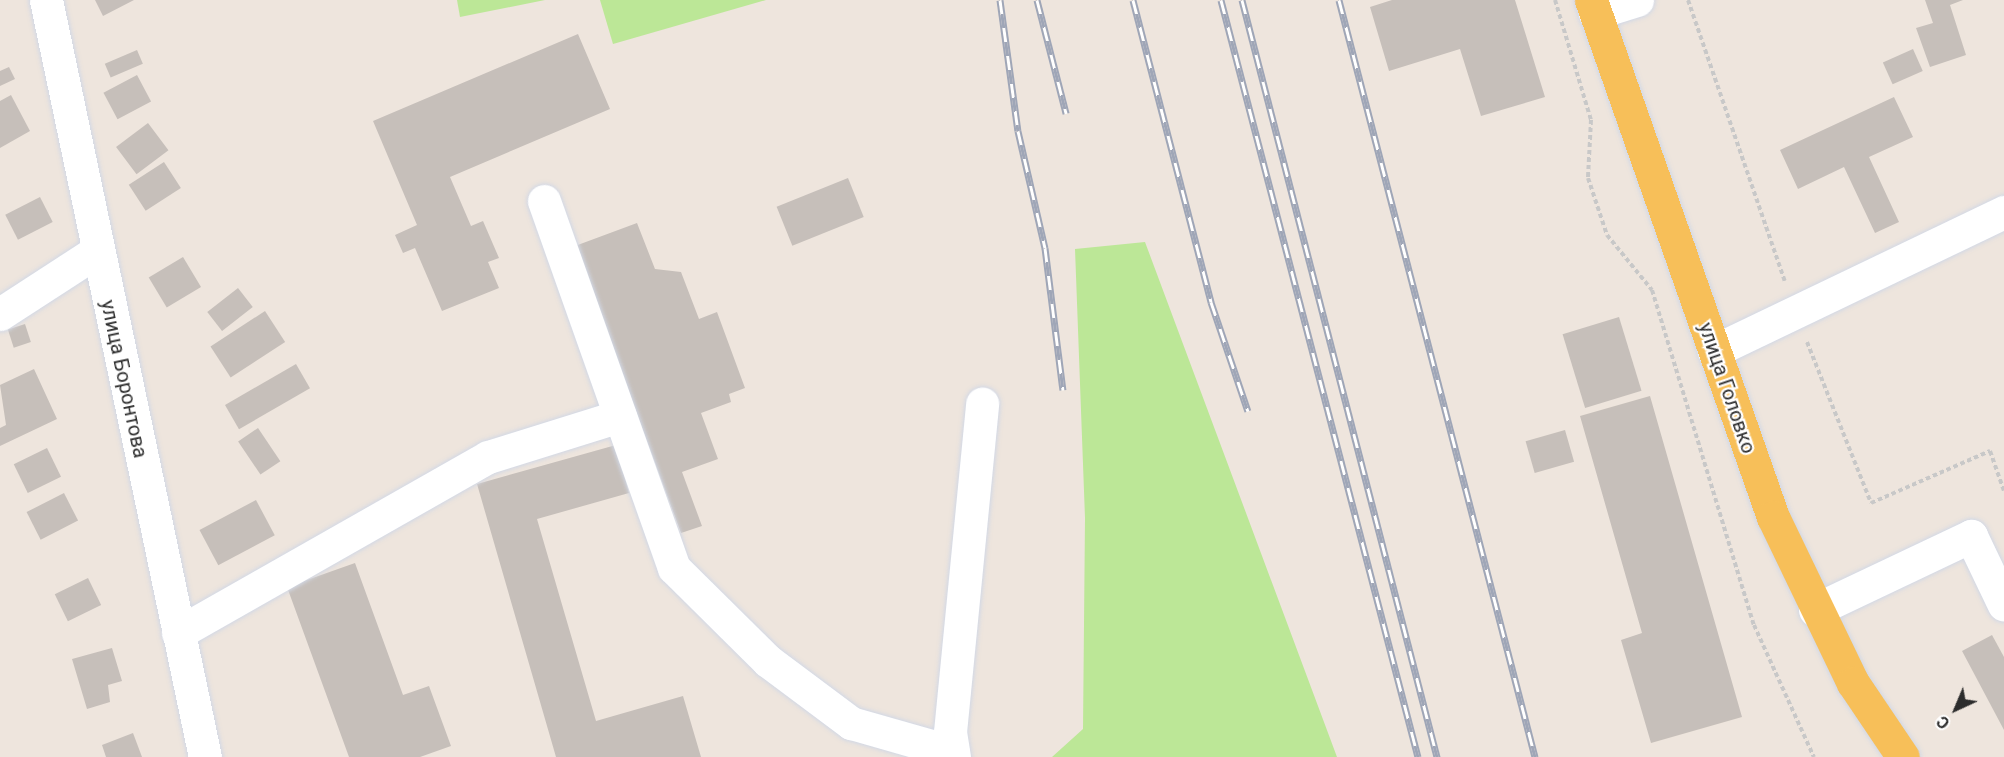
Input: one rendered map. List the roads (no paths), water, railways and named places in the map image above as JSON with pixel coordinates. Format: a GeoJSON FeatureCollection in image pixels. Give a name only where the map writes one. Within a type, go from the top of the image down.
{"type":"FeatureCollection","features":[{"type":"Feature","properties":{"kind":"main road","name":"улица Головко"},"geometry":{"type":"LineString","coordinates":[[1593,7],[1773,517],[1815,610],[1853,683],[1903,757]]}},
{"type":"Feature","properties":{"kind":"street","name":"улица Боронтова"},"geometry":{"type":"LineString","coordinates":[[46,0],[205,757]]}},
{"type":"Feature","properties":{"kind":"street"},"geometry":{"type":"LineString","coordinates":[[1593,7],[1637,0]]}},
{"type":"Feature","properties":{"kind":"street"},"geometry":{"type":"LineString","coordinates":[[544,201],[674,568],[768,661],[851,723],[953,754],[950,732],[982,404]]}},
{"type":"Feature","properties":{"kind":"street"},"geometry":{"type":"LineString","coordinates":[[1714,351],[2004,212]]}},
{"type":"Feature","properties":{"kind":"street"},"geometry":{"type":"LineString","coordinates":[[0,314],[97,251]]}},
{"type":"Feature","properties":{"kind":"street"},"geometry":{"type":"LineString","coordinates":[[178,633],[488,457],[620,416]]}},
{"type":"Feature","properties":{"kind":"street"},"geometry":{"type":"LineString","coordinates":[[1815,610],[1971,536],[2004,605]]}},
{"type":"Feature","properties":{"kind":"railway"},"geometry":{"type":"LineString","coordinates":[[1000,0],[1018,131],[1045,248],[1063,390]]}},
{"type":"Feature","properties":{"kind":"railway"},"geometry":{"type":"LineString","coordinates":[[1037,0],[1066,113]]}},
{"type":"Feature","properties":{"kind":"railway"},"geometry":{"type":"LineString","coordinates":[[1133,0],[1211,302],[1248,411]]}},
{"type":"Feature","properties":{"kind":"railway"},"geometry":{"type":"LineString","coordinates":[[1221,0],[1418,757]]}},
{"type":"Feature","properties":{"kind":"railway"},"geometry":{"type":"LineString","coordinates":[[1242,0],[1437,757]]}},
{"type":"Feature","properties":{"kind":"railway"},"geometry":{"type":"LineString","coordinates":[[1339,0],[1535,757]]}}]}
